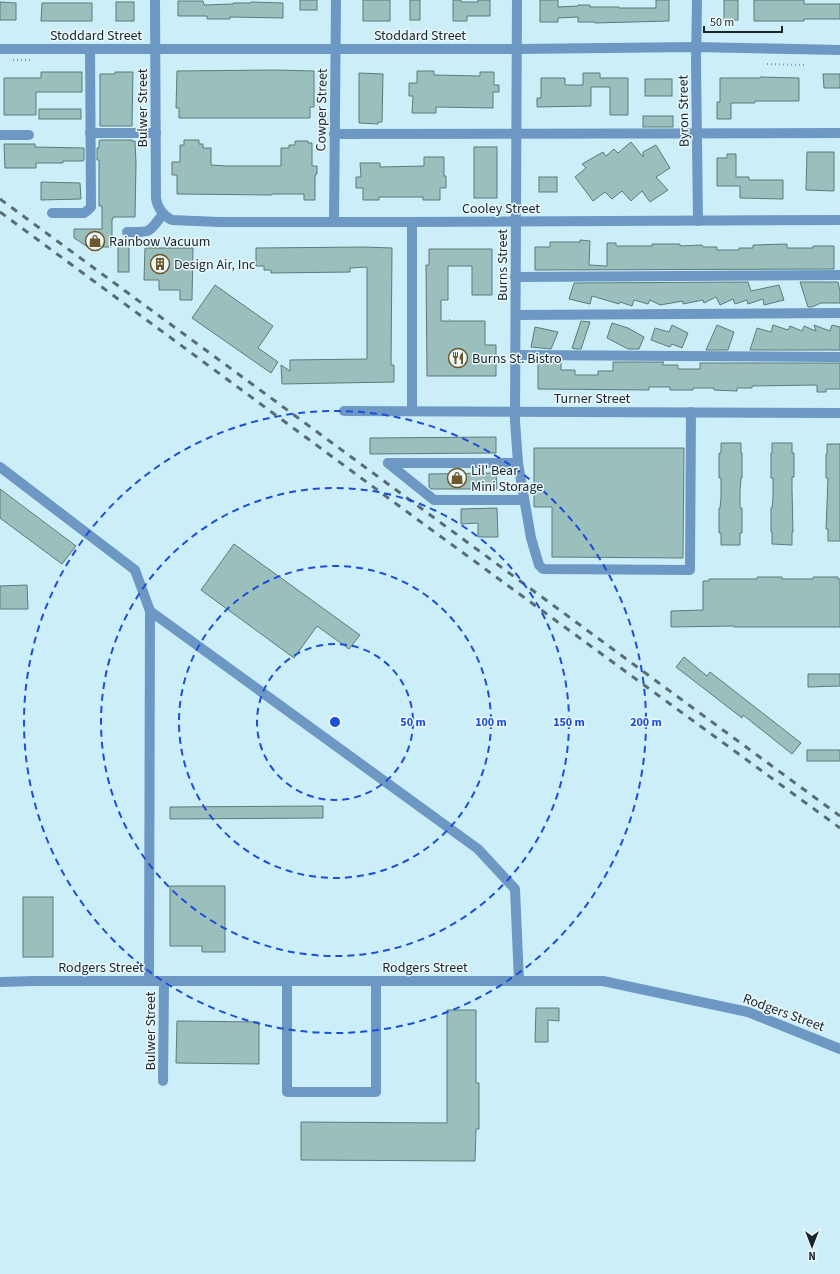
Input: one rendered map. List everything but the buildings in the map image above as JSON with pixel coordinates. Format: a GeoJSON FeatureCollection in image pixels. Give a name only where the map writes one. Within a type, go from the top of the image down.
{"type":"FeatureCollection","features":[{"type":"Feature","properties":{"kind":"street","name":"Bulwer Street"},"geometry":{"type":"LineString","coordinates":[[156,0],[156,198],[158,206],[163,214]]}},
{"type":"Feature","properties":{"kind":"street","name":"Cowper Street"},"geometry":{"type":"LineString","coordinates":[[334,222],[336,0]]}},
{"type":"Feature","properties":{"kind":"street","name":"Burns Street"},"geometry":{"type":"LineString","coordinates":[[517,0],[516,411],[518,463],[531,538],[539,564],[543,569],[690,570],[691,412]]}},
{"type":"Feature","properties":{"kind":"street","name":"Byron Street"},"geometry":{"type":"LineString","coordinates":[[697,0],[696,47],[698,220]]}},
{"type":"Feature","properties":{"kind":"street","name":"Stoddard Street"},"geometry":{"type":"LineString","coordinates":[[0,49],[518,49],[696,47],[840,50]]}},
{"type":"Feature","properties":{"kind":"street"},"geometry":{"type":"LineString","coordinates":[[52,213],[84,213],[90,208],[90,49]]}},
{"type":"Feature","properties":{"kind":"street"},"geometry":{"type":"LineString","coordinates":[[90,133],[156,133]]}},
{"type":"Feature","properties":{"kind":"street"},"geometry":{"type":"LineString","coordinates":[[334,134],[517,135],[840,133]]}},
{"type":"Feature","properties":{"kind":"street"},"geometry":{"type":"LineString","coordinates":[[0,135],[29,135]]}},
{"type":"Feature","properties":{"kind":"street"},"geometry":{"type":"LineString","coordinates":[[127,232],[145,232],[150,230],[163,214]]}},
{"type":"Feature","properties":{"kind":"street","name":"Cooley Street"},"geometry":{"type":"LineString","coordinates":[[163,214],[175,221],[516,222],[840,220]]}},
{"type":"Feature","properties":{"kind":"street"},"geometry":{"type":"LineString","coordinates":[[412,222],[412,411]]}},
{"type":"Feature","properties":{"kind":"street"},"geometry":{"type":"LineString","coordinates":[[516,277],[840,275]]}},
{"type":"Feature","properties":{"kind":"street"},"geometry":{"type":"LineString","coordinates":[[516,315],[840,313]]}},
{"type":"Feature","properties":{"kind":"street"},"geometry":{"type":"LineString","coordinates":[[516,355],[840,357]]}},
{"type":"Feature","properties":{"kind":"street","name":"Turner Street"},"geometry":{"type":"LineString","coordinates":[[344,411],[840,413]]}},
{"type":"Feature","properties":{"kind":"street"},"geometry":{"type":"LineString","coordinates":[[518,463],[388,463],[434,500],[524,500]]}},
{"type":"Feature","properties":{"kind":"street"},"geometry":{"type":"LineString","coordinates":[[0,468],[135,570],[150,611],[149,981]]}},
{"type":"Feature","properties":{"kind":"street"},"geometry":{"type":"LineString","coordinates":[[150,611],[478,849],[514,889],[519,981]]}},
{"type":"Feature","properties":{"kind":"street","name":"Bulwer Street"},"geometry":{"type":"LineString","coordinates":[[163,1081],[164,981]]}},
{"type":"Feature","properties":{"kind":"street"},"geometry":{"type":"LineString","coordinates":[[287,981],[287,1092],[376,1092],[376,981]]}},
{"type":"Feature","properties":{"kind":"street","name":"Rodgers Street"},"geometry":{"type":"LineString","coordinates":[[0,982],[603,981],[748,1012],[840,1049]]}},
{"type":"Feature","properties":{"kind":"path"},"geometry":{"type":"LineString","coordinates":[[767,64],[805,65]]}},
{"type":"Feature","properties":{"kind":"railway"},"geometry":{"type":"LineString","coordinates":[[0,199],[840,816]]}},
{"type":"Feature","properties":{"kind":"railway"},"geometry":{"type":"LineString","coordinates":[[0,212],[840,828]]}},
{"type":"Feature","properties":{"kind":"place","name":"Rainbow Vacuum"},"geometry":{"type":"Point","coordinates":[95,241]}},
{"type":"Feature","properties":{"kind":"place","name":"Design Air, Inc"},"geometry":{"type":"Point","coordinates":[160,264]}},
{"type":"Feature","properties":{"kind":"place","name":"Burns St. Bistro"},"geometry":{"type":"Point","coordinates":[458,358]}},
{"type":"Feature","properties":{"kind":"place","name":"Lil' Bear Mini Storage"},"geometry":{"type":"Point","coordinates":[457,478]}}]}
